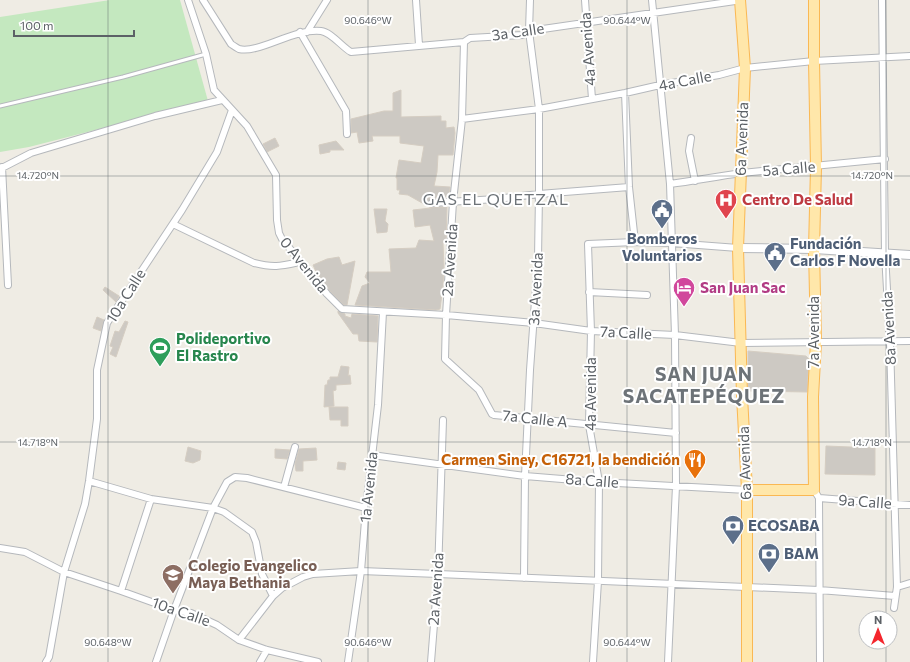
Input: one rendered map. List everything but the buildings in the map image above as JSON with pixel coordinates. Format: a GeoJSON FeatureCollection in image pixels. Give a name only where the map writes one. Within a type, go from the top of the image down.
{"type":"FeatureCollection","features":[{"type":"Feature","properties":{"kind":"main road","name":"6a Avenida"},"geometry":{"type":"LineString","coordinates":[[741,0],[744,68],[738,248],[742,396],[747,490],[747,662]]}},
{"type":"Feature","properties":{"kind":"main road","name":"7a Avenida"},"geometry":{"type":"LineString","coordinates":[[814,0],[816,167],[814,249],[816,342],[813,397],[817,494]]}},
{"type":"Feature","properties":{"kind":"main road","name":"8a Calle"},"geometry":{"type":"LineString","coordinates":[[747,490],[817,494]]}},
{"type":"Feature","properties":{"kind":"street","name":"0 Avenida"},"geometry":{"type":"LineString","coordinates":[[188,0],[206,54],[214,90],[247,126],[276,175],[277,220],[279,233],[300,262],[342,309]]}},
{"type":"Feature","properties":{"kind":"street"},"geometry":{"type":"LineString","coordinates":[[203,0],[231,44],[238,49],[258,47],[303,32],[327,0]]}},
{"type":"Feature","properties":{"kind":"street"},"geometry":{"type":"LineString","coordinates":[[416,0],[419,45]]}},
{"type":"Feature","properties":{"kind":"street","name":"3a Avenida"},"geometry":{"type":"LineString","coordinates":[[524,578],[528,418],[538,259],[539,194],[539,109],[529,31],[530,0]]}},
{"type":"Feature","properties":{"kind":"street","name":"4a Avenida"},"geometry":{"type":"LineString","coordinates":[[585,0],[592,99]]}},
{"type":"Feature","properties":{"kind":"street"},"geometry":{"type":"LineString","coordinates":[[652,0],[670,184],[675,335],[676,486],[668,662]]}},
{"type":"Feature","properties":{"kind":"street","name":"3a Calle"},"geometry":{"type":"LineString","coordinates":[[303,32],[321,31],[326,33],[352,52],[464,42],[470,38],[523,34],[529,31],[586,22],[654,14],[741,0]]}},
{"type":"Feature","properties":{"kind":"street","name":"8a Avenida"},"geometry":{"type":"LineString","coordinates":[[882,0],[885,254],[890,342],[896,587],[894,608]]}},
{"type":"Feature","properties":{"kind":"street"},"geometry":{"type":"LineString","coordinates":[[303,32],[346,110],[347,134]]}},
{"type":"Feature","properties":{"kind":"street","name":"2a Avenida"},"geometry":{"type":"LineString","coordinates":[[445,359],[446,315],[453,202],[462,119],[464,42]]}},
{"type":"Feature","properties":{"kind":"street","name":"4a Calle"},"geometry":{"type":"LineString","coordinates":[[462,119],[539,109],[626,94],[719,75],[744,68],[814,61],[910,56]]}},
{"type":"Feature","properties":{"kind":"street"},"geometry":{"type":"LineString","coordinates":[[626,94],[629,187],[636,242],[738,248],[814,249],[910,255]]}},
{"type":"Feature","properties":{"kind":"street"},"geometry":{"type":"LineString","coordinates":[[8,285],[1,168],[31,153],[154,116],[222,100]]}},
{"type":"Feature","properties":{"kind":"street","name":"10a Calle"},"geometry":{"type":"LineString","coordinates":[[46,662],[49,657],[64,572],[85,504],[97,420],[97,370],[107,323],[173,224],[217,152],[232,110]]}},
{"type":"Feature","properties":{"kind":"street"},"geometry":{"type":"LineString","coordinates":[[691,138],[689,151],[695,181]]}},
{"type":"Feature","properties":{"kind":"street","name":"5a Calle"},"geometry":{"type":"LineString","coordinates":[[670,184],[741,173],[816,167],[885,159]]}},
{"type":"Feature","properties":{"kind":"street"},"geometry":{"type":"LineString","coordinates":[[432,202],[453,202],[629,187]]}},
{"type":"Feature","properties":{"kind":"street"},"geometry":{"type":"LineString","coordinates":[[173,224],[262,265],[278,267],[300,262]]}},
{"type":"Feature","properties":{"kind":"street","name":"4a Avenida"},"geometry":{"type":"LineString","coordinates":[[593,662],[598,581],[599,482],[589,424],[591,331],[588,244],[636,242]]}},
{"type":"Feature","properties":{"kind":"street"},"geometry":{"type":"LineString","coordinates":[[590,292],[647,295]]}},
{"type":"Feature","properties":{"kind":"street","name":"7a Calle"},"geometry":{"type":"LineString","coordinates":[[342,309],[446,315],[534,323],[591,331],[675,335],[741,343],[910,341]]}},
{"type":"Feature","properties":{"kind":"street","name":"1a Avenida"},"geometry":{"type":"LineString","coordinates":[[348,662],[361,571],[366,508],[378,405],[384,312]]}},
{"type":"Feature","properties":{"kind":"street","name":"7a Calle A"},"geometry":{"type":"LineString","coordinates":[[445,359],[479,390],[492,414],[676,433]]}},
{"type":"Feature","properties":{"kind":"street","name":"2a Avenida"},"geometry":{"type":"LineString","coordinates":[[431,662],[438,574],[443,420]]}},
{"type":"Feature","properties":{"kind":"street"},"geometry":{"type":"LineString","coordinates":[[284,487],[295,447]]}},
{"type":"Feature","properties":{"kind":"street","name":"8a Calle"},"geometry":{"type":"LineString","coordinates":[[372,455],[526,476],[599,482],[747,490]]}},
{"type":"Feature","properties":{"kind":"street"},"geometry":{"type":"LineString","coordinates":[[156,662],[213,508],[227,482],[235,477],[247,478],[366,508]]}},
{"type":"Feature","properties":{"kind":"street"},"geometry":{"type":"LineString","coordinates":[[89,481],[151,499],[213,508],[224,512],[252,532],[256,542],[262,574],[273,596]]}},
{"type":"Feature","properties":{"kind":"street","name":"9a Calle"},"geometry":{"type":"LineString","coordinates":[[817,494],[910,505]]}},
{"type":"Feature","properties":{"kind":"street","name":"7a Avenida"},"geometry":{"type":"LineString","coordinates":[[817,494],[820,662]]}},
{"type":"Feature","properties":{"kind":"street"},"geometry":{"type":"LineString","coordinates":[[121,591],[151,499]]}},
{"type":"Feature","properties":{"kind":"street"},"geometry":{"type":"LineString","coordinates":[[0,548],[25,552],[64,572]]}},
{"type":"Feature","properties":{"kind":"street"},"geometry":{"type":"LineString","coordinates":[[239,640],[273,596],[282,588],[303,577],[313,574],[361,571],[819,590],[896,596]]}},
{"type":"Feature","properties":{"kind":"street","name":"10a Calle"},"geometry":{"type":"LineString","coordinates":[[64,572],[174,610],[191,613],[217,625],[239,640],[267,650],[318,662]]}},
{"type":"Feature","properties":{"kind":"street"},"geometry":{"type":"LineString","coordinates":[[896,587],[910,584]]}},
{"type":"Feature","properties":{"kind":"street"},"geometry":{"type":"LineString","coordinates":[[260,662],[267,650]]}},
{"type":"Feature","properties":{"kind":"lane"},"geometry":{"type":"LineString","coordinates":[[0,106],[123,77],[206,54]]}},
{"type":"Feature","properties":{"kind":"green space"},"geometry":{"type":"Polygon","coordinates":[[[110,0],[180,0],[208,101],[29,147],[0,152],[0,17],[110,0]]]}},
{"type":"Feature","properties":{"kind":"place","name":"Centro De Salud"},"geometry":{"type":"Point","coordinates":[726,220]}},
{"type":"Feature","properties":{"kind":"place","name":"Bomberos Voluntarios"},"geometry":{"type":"Point","coordinates":[662,230]}},
{"type":"Feature","properties":{"kind":"place","name":"Fundación Carlos F Novella"},"geometry":{"type":"Point","coordinates":[775,272]}},
{"type":"Feature","properties":{"kind":"place","name":"San Juan Sac"},"geometry":{"type":"Point","coordinates":[684,308]}},
{"type":"Feature","properties":{"kind":"place","name":"Polideportivo El Rastro"},"geometry":{"type":"Point","coordinates":[160,368]}},
{"type":"Feature","properties":{"kind":"place","name":"Carmen Siney, C16721, la bendición"},"geometry":{"type":"Point","coordinates":[695,480]}},
{"type":"Feature","properties":{"kind":"place","name":"ECOSABA"},"geometry":{"type":"Point","coordinates":[733,546]}},
{"type":"Feature","properties":{"kind":"place","name":"BAM"},"geometry":{"type":"Point","coordinates":[769,574]}},
{"type":"Feature","properties":{"kind":"place","name":"Colegio Evangelico Maya Bethania"},"geometry":{"type":"Point","coordinates":[173,594]}},
{"type":"Feature","properties":{"kind":"district","name":"GAS EL QUETZAL"},"geometry":{"type":"Point","coordinates":[496,199]}},
{"type":"Feature","properties":{"kind":"district","name":"SAN JUAN SACATEPÉQUEZ"},"geometry":{"type":"Point","coordinates":[704,385]}}]}
